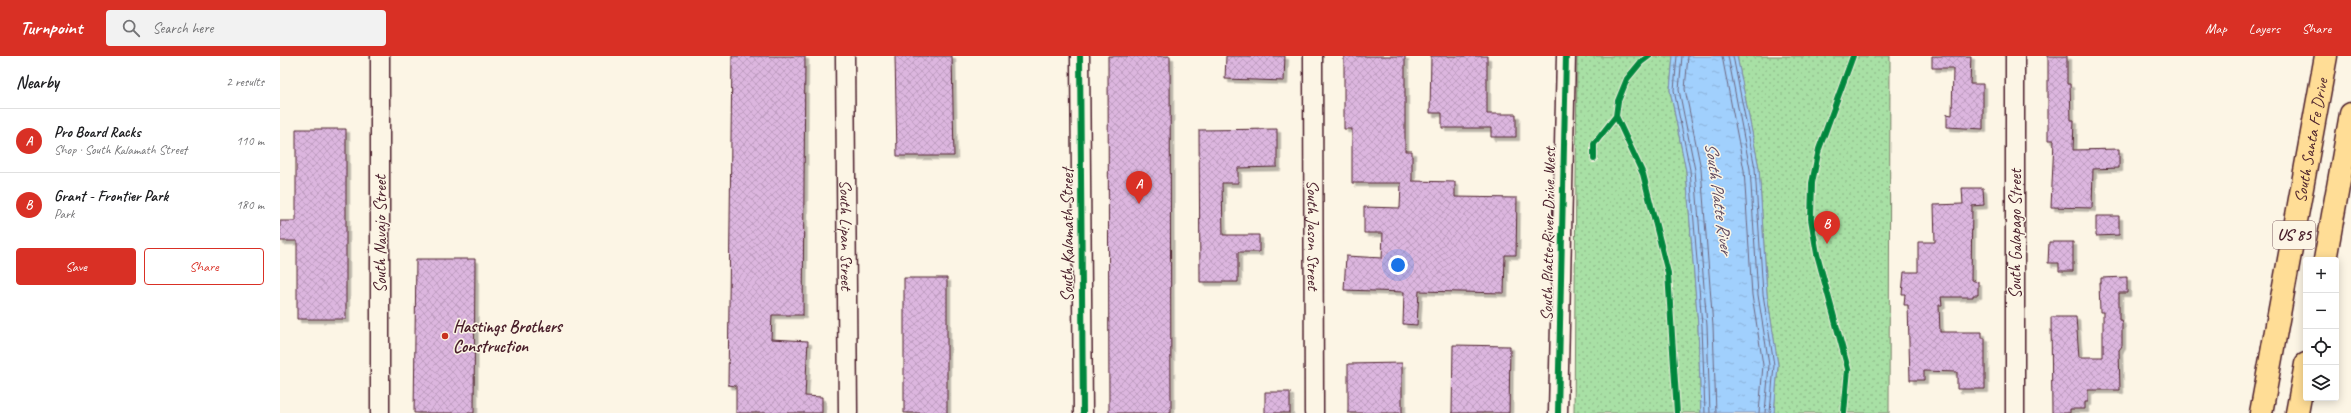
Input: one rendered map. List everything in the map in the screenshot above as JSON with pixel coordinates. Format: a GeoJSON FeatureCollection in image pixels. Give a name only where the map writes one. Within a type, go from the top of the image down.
{"type":"FeatureCollection","features":[{"type":"Feature","properties":{"kind":"highway","name":"South Santa Fe Drive"},"geometry":{"type":"LineString","coordinates":[[2261,413],[2326,56]]}},
{"type":"Feature","properties":{"kind":"highway","name":"South Santa Fe Drive"},"geometry":{"type":"LineString","coordinates":[[2326,257],[2351,114]]}},
{"type":"Feature","properties":{"kind":"highway"},"geometry":{"type":"LineString","coordinates":[[2297,413],[2306,365]]}},
{"type":"Feature","properties":{"kind":"street","name":"South Navajo Street"},"geometry":{"type":"LineString","coordinates":[[380,56],[380,413]]}},
{"type":"Feature","properties":{"kind":"street","name":"South Lipan Street"},"geometry":{"type":"LineString","coordinates":[[845,56],[848,413]]}},
{"type":"Feature","properties":{"kind":"street","name":"South Kalamath Street"},"geometry":{"type":"LineString","coordinates":[[1080,56],[1082,413]]}},
{"type":"Feature","properties":{"kind":"street","name":"South Jason Street"},"geometry":{"type":"LineString","coordinates":[[1313,56],[1314,413]]}},
{"type":"Feature","properties":{"kind":"street","name":"South Platte River Drive West"},"geometry":{"type":"LineString","coordinates":[[1558,413],[1566,56]]}},
{"type":"Feature","properties":{"kind":"street","name":"South Galapago Street"},"geometry":{"type":"LineString","coordinates":[[2015,56],[2016,413]]}},
{"type":"Feature","properties":{"kind":"green space"},"geometry":{"type":"Polygon","coordinates":[[[1577,56],[1673,56],[1670,90],[1686,171],[1698,326],[1701,413],[1574,413],[1577,56]]]}},
{"type":"Feature","properties":{"kind":"green space"},"geometry":{"type":"Polygon","coordinates":[[[1737,56],[1890,56],[1889,413],[1774,413],[1778,365],[1767,294],[1759,168],[1737,56]]]}},
{"type":"Feature","properties":{"kind":"water","name":"South Platte River"},"geometry":{"type":"Polygon","coordinates":[[[1673,56],[1737,56],[1759,168],[1767,294],[1778,365],[1774,413],[1701,413],[1698,326],[1686,171],[1670,90],[1673,56]]]}},
{"type":"Feature","properties":{"kind":"building"},"geometry":{"type":"Polygon","coordinates":[[[732,56],[805,56],[803,315],[772,315],[771,339],[808,341],[805,396],[822,397],[822,413],[736,413],[736,386],[728,385],[732,56]]]}},
{"type":"Feature","properties":{"kind":"building"},"geometry":{"type":"Polygon","coordinates":[[[895,56],[952,56],[954,156],[897,156],[895,56]]]}},
{"type":"Feature","properties":{"kind":"building"},"geometry":{"type":"Polygon","coordinates":[[[1108,56],[1170,56],[1171,413],[1109,413],[1108,56]]]}},
{"type":"Feature","properties":{"kind":"building"},"geometry":{"type":"Polygon","coordinates":[[[1226,56],[1285,56],[1284,81],[1225,79],[1226,56]]]}},
{"type":"Feature","properties":{"kind":"building"},"geometry":{"type":"Polygon","coordinates":[[[1344,56],[1405,56],[1405,151],[1412,151],[1412,181],[1455,182],[1455,197],[1517,198],[1516,255],[1505,255],[1504,293],[1419,291],[1417,325],[1403,324],[1404,292],[1344,290],[1346,256],[1382,258],[1383,233],[1364,233],[1364,207],[1400,208],[1401,183],[1352,183],[1352,129],[1344,129],[1344,56]]]}},
{"type":"Feature","properties":{"kind":"building"},"geometry":{"type":"Polygon","coordinates":[[[1431,56],[1487,56],[1487,114],[1516,114],[1516,137],[1491,137],[1491,128],[1442,128],[1442,113],[1430,113],[1431,56]]]}},
{"type":"Feature","properties":{"kind":"building"},"geometry":{"type":"Polygon","coordinates":[[[1932,56],[1971,56],[1970,84],[1983,84],[1983,129],[1947,127],[1947,114],[1952,115],[1953,68],[1932,68],[1932,56]]]}},
{"type":"Feature","properties":{"kind":"building"},"geometry":{"type":"Polygon","coordinates":[[[2048,56],[2067,56],[2067,84],[2070,84],[2071,120],[2074,120],[2073,150],[2119,149],[2119,168],[2093,169],[2092,208],[2051,207],[2054,140],[2048,140],[2048,56]]]}},
{"type":"Feature","properties":{"kind":"building"},"geometry":{"type":"Polygon","coordinates":[[[296,129],[346,129],[346,319],[297,319],[297,241],[280,241],[280,221],[296,221],[296,129]]]}},
{"type":"Feature","properties":{"kind":"building"},"geometry":{"type":"Polygon","coordinates":[[[1277,129],[1277,167],[1238,168],[1238,183],[1222,183],[1223,235],[1259,235],[1259,252],[1238,252],[1238,282],[1200,282],[1199,130],[1277,129]]]}},
{"type":"Feature","properties":{"kind":"building"},"geometry":{"type":"Polygon","coordinates":[[[1962,188],[1983,188],[1984,205],[1972,206],[1971,280],[1978,282],[1978,295],[1973,295],[1973,297],[1941,297],[1942,305],[1939,305],[1940,332],[1982,332],[1982,338],[1985,338],[1985,389],[1957,389],[1957,372],[1924,371],[1924,380],[1910,380],[1908,305],[1904,305],[1905,294],[1902,294],[1904,272],[1918,272],[1918,242],[1935,242],[1934,205],[1963,204],[1962,188]]]}},
{"type":"Feature","properties":{"kind":"building"},"geometry":{"type":"Polygon","coordinates":[[[2096,216],[2119,216],[2119,235],[2096,236],[2096,216]]]}},
{"type":"Feature","properties":{"kind":"building"},"geometry":{"type":"Polygon","coordinates":[[[2049,242],[2073,242],[2073,271],[2059,271],[2059,263],[2048,263],[2049,242]]]}},
{"type":"Feature","properties":{"kind":"building","name":"Hastings Brothers Construction"},"geometry":{"type":"Polygon","coordinates":[[[416,259],[475,259],[474,413],[414,413],[416,259]]]}},
{"type":"Feature","properties":{"kind":"building"},"geometry":{"type":"Polygon","coordinates":[[[2127,277],[2127,293],[2119,293],[2119,320],[2121,320],[2122,324],[2122,346],[2119,350],[2120,390],[2088,390],[2088,402],[2085,402],[2085,409],[2070,409],[2070,413],[2052,413],[2051,317],[2076,317],[2079,357],[2103,357],[2103,312],[2100,312],[2099,283],[2101,283],[2101,278],[2127,277]]]}},
{"type":"Feature","properties":{"kind":"building"},"geometry":{"type":"Polygon","coordinates":[[[904,278],[947,278],[947,413],[904,413],[904,278]]]}},
{"type":"Feature","properties":{"kind":"building"},"geometry":{"type":"Polygon","coordinates":[[[1453,345],[1510,346],[1509,413],[1452,413],[1453,345]]]}},
{"type":"Feature","properties":{"kind":"building"},"geometry":{"type":"Polygon","coordinates":[[[1402,363],[1402,413],[1348,413],[1348,364],[1402,363]]]}},
{"type":"Feature","properties":{"kind":"building"},"geometry":{"type":"Polygon","coordinates":[[[1265,392],[1290,392],[1290,413],[1265,413],[1265,392]]]}},
{"type":"Feature","properties":{"kind":"cycle path"},"geometry":{"type":"LineString","coordinates":[[1080,56],[1083,413]]}},
{"type":"Feature","properties":{"kind":"cycle path"},"geometry":{"type":"LineString","coordinates":[[1558,413],[1566,56]]}},
{"type":"Feature","properties":{"kind":"cycle path"},"geometry":{"type":"LineString","coordinates":[[1649,56],[1641,62],[1627,79],[1618,101],[1616,116],[1643,174],[1668,273],[1677,413]]}},
{"type":"Feature","properties":{"kind":"cycle path"},"geometry":{"type":"LineString","coordinates":[[1844,413],[1848,369],[1817,254],[1811,219],[1812,183],[1819,149],[1853,56]]}},
{"type":"Feature","properties":{"kind":"cycle path"},"geometry":{"type":"LineString","coordinates":[[1594,159],[1594,144],[1616,116]]}},
{"type":"Feature","properties":{"kind":"place","name":"Pro Board Racks"},"geometry":{"type":"Point","coordinates":[1139,204]}},
{"type":"Feature","properties":{"kind":"place","name":"Grant - Frontier Park"},"geometry":{"type":"Point","coordinates":[1827,244]}},
{"type":"Feature","properties":{"kind":"place","name":"Hastings Brothers Construction"},"geometry":{"type":"Point","coordinates":[445,336]}}]}
